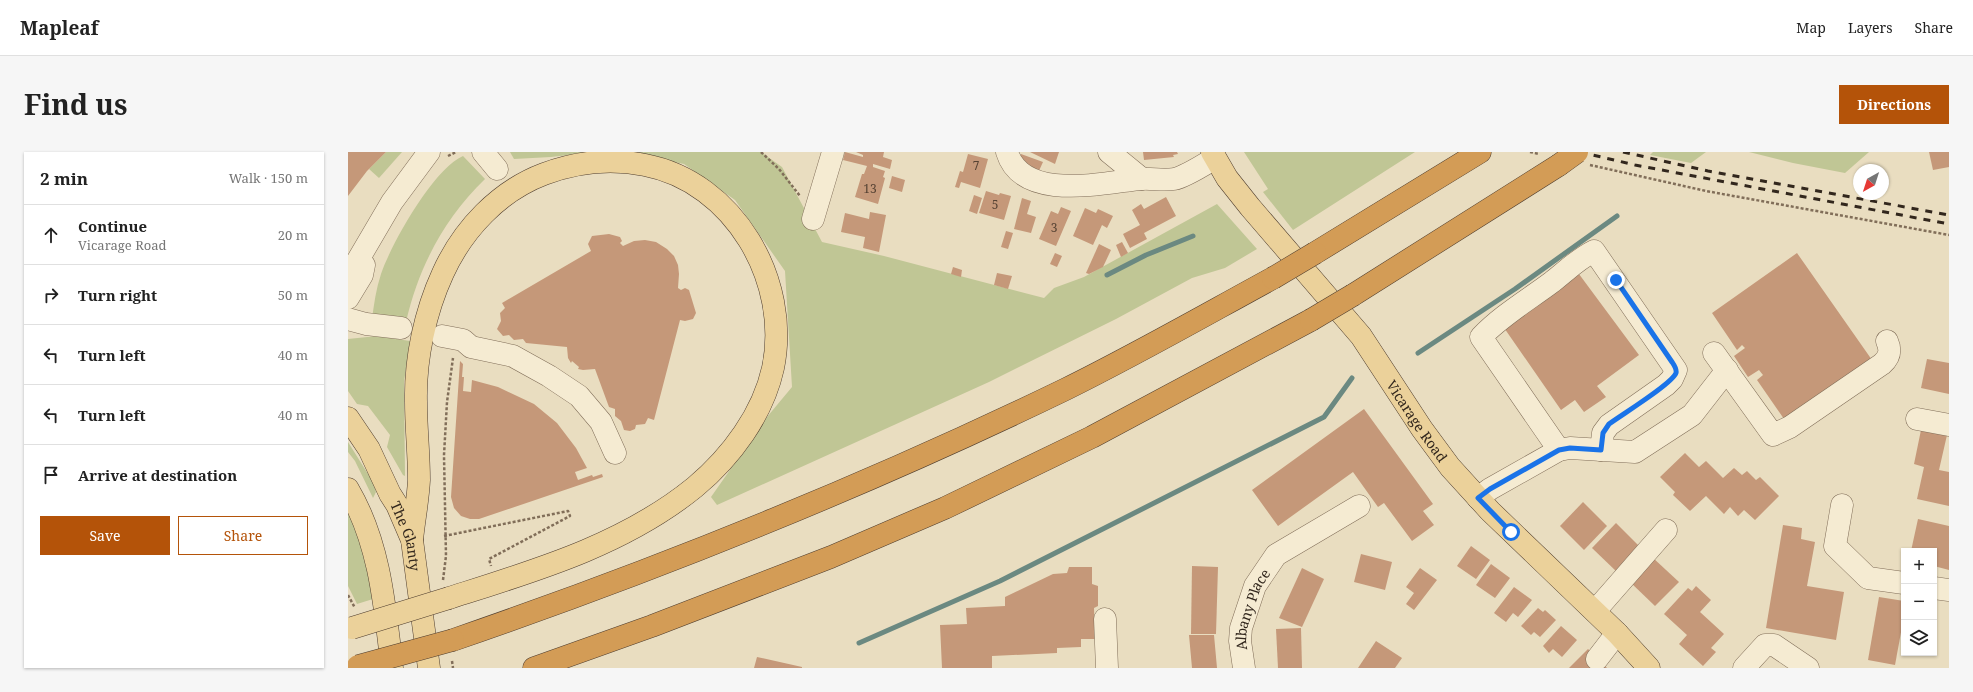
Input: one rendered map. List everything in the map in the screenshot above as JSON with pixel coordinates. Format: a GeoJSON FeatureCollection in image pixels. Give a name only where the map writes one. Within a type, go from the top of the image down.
{"type":"FeatureCollection","features":[{"type":"Feature","properties":{"kind":"highway"},"geometry":{"type":"LineString","coordinates":[[355,667],[453,640],[746,532],[923,456],[1068,388],[1273,278],[1480,152]]}},
{"type":"Feature","properties":{"kind":"highway"},"geometry":{"type":"LineString","coordinates":[[534,668],[652,626],[831,558],[945,508],[1092,437],[1311,320],[1353,295],[1552,160],[1580,158]]}},
{"type":"Feature","properties":{"kind":"main road","name":"Vicarage Road"},"geometry":{"type":"LineString","coordinates":[[1213,155],[1227,178],[1269,230],[1361,336],[1422,429],[1450,467],[1490,511],[1595,611],[1650,668]]}},
{"type":"Feature","properties":{"kind":"main road"},"geometry":{"type":"LineString","coordinates":[[350,628],[449,598],[569,557],[657,514],[695,486],[729,452],[747,429],[760,406],[773,367],[776,342],[774,303],[768,278],[755,250],[741,228],[720,205],[695,186],[672,173],[646,165],[609,161],[589,162],[566,166],[532,178],[489,208],[464,237],[452,256],[436,289],[424,331],[419,354],[415,399],[419,480],[412,540]]}},
{"type":"Feature","properties":{"kind":"main road","name":"The Glanty"},"geometry":{"type":"LineString","coordinates":[[348,418],[369,449],[390,494],[397,505],[412,540],[429,668]]}},
{"type":"Feature","properties":{"kind":"main road"},"geometry":{"type":"LineString","coordinates":[[348,489],[359,508],[371,542],[384,595],[392,668]]}},
{"type":"Feature","properties":{"kind":"street"},"geometry":{"type":"LineString","coordinates":[[348,277],[392,202],[429,152]]}},
{"type":"Feature","properties":{"kind":"street"},"geometry":{"type":"LineString","coordinates":[[483,152],[497,169]]}},
{"type":"Feature","properties":{"kind":"street"},"geometry":{"type":"LineString","coordinates":[[814,216],[832,152]]}},
{"type":"Feature","properties":{"kind":"street"},"geometry":{"type":"LineString","coordinates":[[1007,152],[1018,170],[1036,182],[1063,186],[1105,184],[1142,179],[1175,179],[1213,155]]}},
{"type":"Feature","properties":{"kind":"street"},"geometry":{"type":"LineString","coordinates":[[1109,152],[1142,179]]}},
{"type":"Feature","properties":{"kind":"street"},"geometry":{"type":"LineString","coordinates":[[348,298],[362,275],[367,244]]}},
{"type":"Feature","properties":{"kind":"street"},"geometry":{"type":"LineString","coordinates":[[1559,450],[1481,337],[1494,322],[1552,282],[1585,255],[1594,250],[1676,370],[1672,379],[1666,385],[1609,424],[1603,433],[1601,450]]}},
{"type":"Feature","properties":{"kind":"street"},"geometry":{"type":"LineString","coordinates":[[348,319],[366,324],[401,328]]}},
{"type":"Feature","properties":{"kind":"street"},"geometry":{"type":"LineString","coordinates":[[448,344],[463,340],[471,347],[513,356],[555,380],[579,396],[601,422],[614,453]]}},
{"type":"Feature","properties":{"kind":"street"},"geometry":{"type":"LineString","coordinates":[[1714,353],[1772,435],[1790,427],[1882,364],[1886,360],[1890,351],[1887,341]]}},
{"type":"Feature","properties":{"kind":"street"},"geometry":{"type":"LineString","coordinates":[[1478,498],[1490,489],[1559,450],[1570,448],[1628,453],[1642,449],[1692,414],[1727,370]]}},
{"type":"Feature","properties":{"kind":"street"},"geometry":{"type":"LineString","coordinates":[[1917,419],[1949,425]]}},
{"type":"Feature","properties":{"kind":"street","name":"Albany Place"},"geometry":{"type":"LineString","coordinates":[[1244,668],[1240,641],[1241,628],[1255,586],[1276,556],[1359,506]]}},
{"type":"Feature","properties":{"kind":"street"},"geometry":{"type":"LineString","coordinates":[[1842,506],[1835,546],[1868,578],[1901,583]]}},
{"type":"Feature","properties":{"kind":"street"},"geometry":{"type":"LineString","coordinates":[[1595,611],[1666,530]]}},
{"type":"Feature","properties":{"kind":"street"},"geometry":{"type":"LineString","coordinates":[[1937,588],[1949,590]]}},
{"type":"Feature","properties":{"kind":"street"},"geometry":{"type":"LineString","coordinates":[[1105,619],[1107,668]]}},
{"type":"Feature","properties":{"kind":"street"},"geometry":{"type":"LineString","coordinates":[[1597,659],[1617,633]]}},
{"type":"Feature","properties":{"kind":"street"},"geometry":{"type":"LineString","coordinates":[[1744,668],[1765,645],[1774,645],[1808,668]]}},
{"type":"Feature","properties":{"kind":"path"},"geometry":{"type":"LineString","coordinates":[[761,152],[779,169],[814,216]]}},
{"type":"Feature","properties":{"kind":"path"},"geometry":{"type":"LineString","coordinates":[[1530,152],[1552,160]]}},
{"type":"Feature","properties":{"kind":"path"},"geometry":{"type":"LineString","coordinates":[[1580,158],[1706,191],[1949,235]]}},
{"type":"Feature","properties":{"kind":"path"},"geometry":{"type":"LineString","coordinates":[[443,577],[446,556],[444,536],[444,455],[448,344]]}},
{"type":"Feature","properties":{"kind":"path"},"geometry":{"type":"LineString","coordinates":[[444,536],[568,511],[570,516],[490,559],[491,566]]}},
{"type":"Feature","properties":{"kind":"path"},"geometry":{"type":"LineString","coordinates":[[348,595],[353,604]]}},
{"type":"Feature","properties":{"kind":"green space"},"geometry":{"type":"Polygon","coordinates":[[[386,152],[402,152],[379,178],[369,169],[386,152]]]}},
{"type":"Feature","properties":{"kind":"green space"},"geometry":{"type":"Polygon","coordinates":[[[510,152],[594,152],[551,157],[514,159],[510,152]]]}},
{"type":"Feature","properties":{"kind":"green space"},"geometry":{"type":"Polygon","coordinates":[[[625,152],[761,152],[782,167],[822,242],[884,256],[1044,298],[1054,288],[1084,277],[1217,204],[1257,249],[1225,268],[1192,278],[1116,319],[989,382],[717,505],[711,497],[767,417],[792,387],[785,271],[735,200],[684,164],[625,152]]]}},
{"type":"Feature","properties":{"kind":"green space"},"geometry":{"type":"Polygon","coordinates":[[[1244,152],[1415,152],[1293,230],[1263,192],[1268,189],[1244,152]]]}},
{"type":"Feature","properties":{"kind":"green space"},"geometry":{"type":"Polygon","coordinates":[[[1653,152],[1706,152],[1691,163],[1650,155],[1653,152]]]}},
{"type":"Feature","properties":{"kind":"green space"},"geometry":{"type":"Polygon","coordinates":[[[1749,152],[1869,152],[1855,164],[1853,164],[1853,166],[1845,173],[1793,163],[1749,152]]]}},
{"type":"Feature","properties":{"kind":"green space"},"geometry":{"type":"Polygon","coordinates":[[[463,156],[485,179],[457,210],[435,244],[418,282],[411,301],[406,322],[372,319],[376,291],[381,274],[386,261],[404,227],[415,208],[439,175],[452,163],[463,156]]]}},
{"type":"Feature","properties":{"kind":"green space"},"geometry":{"type":"Polygon","coordinates":[[[377,336],[410,341],[404,382],[405,476],[387,447],[390,435],[368,406],[357,404],[348,391],[348,339],[377,336]]]}},
{"type":"Feature","properties":{"kind":"green space"},"geometry":{"type":"Polygon","coordinates":[[[348,442],[373,482],[376,492],[373,498],[355,461],[348,452],[348,442]]]}},
{"type":"Feature","properties":{"kind":"green space"},"geometry":{"type":"Polygon","coordinates":[[[348,507],[366,559],[373,599],[357,604],[348,586],[348,507]]]}},
{"type":"Feature","properties":{"kind":"building"},"geometry":{"type":"Polygon","coordinates":[[[348,152],[386,152],[367,171],[348,196],[348,152]]]}},
{"type":"Feature","properties":{"kind":"building"},"geometry":{"type":"Polygon","coordinates":[[[845,152],[863,157],[863,155],[856,152],[884,152],[883,157],[892,160],[890,169],[873,164],[873,167],[885,171],[883,177],[885,178],[878,204],[855,197],[862,174],[864,174],[867,166],[843,160],[845,152]]]}},
{"type":"Feature","properties":{"kind":"building"},"geometry":{"type":"Polygon","coordinates":[[[1030,152],[1059,152],[1055,164],[1030,152]]]}},
{"type":"Feature","properties":{"kind":"building"},"geometry":{"type":"Polygon","coordinates":[[[1143,152],[1177,152],[1178,154],[1173,155],[1174,157],[1144,160],[1143,152]]]}},
{"type":"Feature","properties":{"kind":"building"},"geometry":{"type":"Polygon","coordinates":[[[1929,152],[1949,152],[1949,167],[1933,170],[1929,152]]]}},
{"type":"Feature","properties":{"kind":"building"},"geometry":{"type":"Polygon","coordinates":[[[968,154],[988,159],[980,188],[961,182],[959,188],[955,187],[960,171],[963,172],[968,154]]]}},
{"type":"Feature","properties":{"kind":"building"},"geometry":{"type":"Polygon","coordinates":[[[1021,154],[1043,162],[1038,173],[1018,162],[1021,154]]]}},
{"type":"Feature","properties":{"kind":"building"},"geometry":{"type":"Polygon","coordinates":[[[892,176],[905,180],[902,192],[889,188],[892,176]]]}},
{"type":"Feature","properties":{"kind":"building"},"geometry":{"type":"Polygon","coordinates":[[[986,191],[999,195],[1000,193],[1011,196],[1004,220],[979,213],[986,191]]]}},
{"type":"Feature","properties":{"kind":"building"},"geometry":{"type":"Polygon","coordinates":[[[974,195],[982,198],[977,214],[969,211],[974,195]]]}},
{"type":"Feature","properties":{"kind":"building"},"geometry":{"type":"Polygon","coordinates":[[[1166,197],[1176,216],[1144,233],[1147,239],[1130,248],[1123,234],[1140,225],[1132,210],[1141,204],[1144,209],[1166,197]]]}},
{"type":"Feature","properties":{"kind":"building"},"geometry":{"type":"Polygon","coordinates":[[[1022,198],[1031,201],[1027,214],[1036,217],[1031,233],[1014,229],[1022,198]]]}},
{"type":"Feature","properties":{"kind":"building"},"geometry":{"type":"Polygon","coordinates":[[[1061,207],[1071,211],[1056,246],[1039,239],[1051,211],[1058,214],[1061,207]]]}},
{"type":"Feature","properties":{"kind":"building"},"geometry":{"type":"Polygon","coordinates":[[[1085,208],[1096,213],[1098,209],[1113,216],[1107,228],[1102,225],[1093,245],[1073,236],[1085,208]]]}},
{"type":"Feature","properties":{"kind":"building"},"geometry":{"type":"Polygon","coordinates":[[[870,212],[886,215],[879,252],[863,248],[865,237],[841,232],[845,213],[869,219],[870,212]]]}},
{"type":"Feature","properties":{"kind":"building"},"geometry":{"type":"Polygon","coordinates":[[[1006,231],[1013,233],[1008,249],[1001,247],[1006,231]]]}},
{"type":"Feature","properties":{"kind":"building"},"geometry":{"type":"Polygon","coordinates":[[[609,234],[620,237],[622,241],[620,243],[623,246],[634,241],[645,240],[656,242],[667,249],[674,256],[678,265],[678,288],[681,290],[685,288],[689,290],[696,313],[693,319],[685,321],[680,320],[654,420],[648,418],[645,424],[636,425],[635,429],[630,431],[624,430],[621,421],[615,416],[615,409],[609,407],[595,369],[578,369],[579,367],[572,361],[571,363],[568,358],[567,347],[526,343],[523,339],[514,340],[509,335],[503,336],[497,329],[501,321],[500,313],[505,308],[502,303],[591,251],[588,244],[592,236],[609,234]]]}},
{"type":"Feature","properties":{"kind":"building"},"geometry":{"type":"Polygon","coordinates":[[[1122,242],[1128,253],[1121,257],[1116,245],[1122,242]]]}},
{"type":"Feature","properties":{"kind":"building"},"geometry":{"type":"Polygon","coordinates":[[[1099,244],[1111,250],[1103,267],[1089,274],[1086,273],[1099,244]]]}},
{"type":"Feature","properties":{"kind":"building"},"geometry":{"type":"Polygon","coordinates":[[[1055,253],[1062,256],[1057,267],[1050,264],[1055,253]]]}},
{"type":"Feature","properties":{"kind":"building"},"geometry":{"type":"Polygon","coordinates":[[[1797,253],[1872,360],[1784,419],[1757,380],[1763,375],[1759,370],[1748,377],[1734,356],[1745,348],[1742,345],[1737,350],[1712,313],[1797,253]]]}},
{"type":"Feature","properties":{"kind":"building"},"geometry":{"type":"Polygon","coordinates":[[[953,267],[962,270],[961,277],[951,274],[953,267]]]}},
{"type":"Feature","properties":{"kind":"building"},"geometry":{"type":"Polygon","coordinates":[[[1576,270],[1639,355],[1597,386],[1606,397],[1584,412],[1575,400],[1561,410],[1500,322],[1576,270]]]}},
{"type":"Feature","properties":{"kind":"building"},"geometry":{"type":"Polygon","coordinates":[[[997,273],[1012,276],[1008,289],[994,285],[997,273]]]}},
{"type":"Feature","properties":{"kind":"building"},"geometry":{"type":"Polygon","coordinates":[[[1927,359],[1949,363],[1949,394],[1921,388],[1927,359]]]}},
{"type":"Feature","properties":{"kind":"building"},"geometry":{"type":"Polygon","coordinates":[[[460,361],[463,364],[463,391],[471,392],[472,380],[498,387],[534,404],[557,423],[576,448],[587,468],[575,472],[578,480],[592,475],[593,477],[602,474],[603,477],[479,519],[470,519],[461,516],[454,508],[451,497],[460,361]]]}},
{"type":"Feature","properties":{"kind":"building"},"geometry":{"type":"Polygon","coordinates":[[[1364,409],[1433,504],[1423,511],[1434,525],[1412,541],[1384,503],[1378,507],[1353,472],[1278,526],[1252,490],[1364,409]]]}},
{"type":"Feature","properties":{"kind":"building"},"geometry":{"type":"Polygon","coordinates":[[[1921,430],[1947,435],[1939,470],[1949,472],[1949,506],[1917,499],[1924,467],[1914,464],[1921,430]]]}},
{"type":"Feature","properties":{"kind":"building"},"geometry":{"type":"Polygon","coordinates":[[[1685,453],[1699,467],[1706,461],[1723,478],[1734,468],[1742,475],[1747,471],[1756,480],[1760,477],[1779,496],[1755,520],[1744,510],[1738,516],[1730,507],[1724,514],[1706,496],[1690,511],[1673,495],[1675,492],[1660,477],[1685,453]]]}},
{"type":"Feature","properties":{"kind":"building"},"geometry":{"type":"Polygon","coordinates":[[[1583,502],[1607,526],[1584,550],[1560,526],[1583,502]]]}},
{"type":"Feature","properties":{"kind":"building"},"geometry":{"type":"Polygon","coordinates":[[[1918,519],[1949,526],[1949,570],[1937,567],[1937,548],[1912,548],[1918,519]]]}},
{"type":"Feature","properties":{"kind":"building"},"geometry":{"type":"Polygon","coordinates":[[[1616,523],[1642,549],[1618,573],[1592,548],[1616,523]]]}},
{"type":"Feature","properties":{"kind":"building"},"geometry":{"type":"Polygon","coordinates":[[[1783,525],[1802,528],[1801,539],[1815,542],[1807,586],[1844,592],[1836,640],[1766,628],[1783,525]]]}},
{"type":"Feature","properties":{"kind":"building"},"geometry":{"type":"Polygon","coordinates":[[[1471,546],[1490,560],[1476,579],[1457,566],[1471,546]]]}},
{"type":"Feature","properties":{"kind":"building"},"geometry":{"type":"Polygon","coordinates":[[[1361,554],[1392,562],[1385,590],[1354,582],[1361,554]]]}},
{"type":"Feature","properties":{"kind":"building"},"geometry":{"type":"Polygon","coordinates":[[[1652,557],[1679,582],[1655,606],[1629,581],[1652,557]]]}},
{"type":"Feature","properties":{"kind":"building"},"geometry":{"type":"Polygon","coordinates":[[[1491,564],[1510,578],[1495,598],[1476,585],[1491,564]]]}},
{"type":"Feature","properties":{"kind":"building"},"geometry":{"type":"Polygon","coordinates":[[[1192,566],[1218,567],[1216,634],[1191,634],[1192,566]]]}},
{"type":"Feature","properties":{"kind":"building"},"geometry":{"type":"Polygon","coordinates":[[[1069,567],[1092,567],[1092,584],[1098,586],[1098,606],[1094,608],[1095,639],[1081,639],[1081,647],[1057,648],[1057,653],[992,656],[992,668],[942,668],[940,625],[967,624],[966,608],[1005,606],[1005,597],[1053,574],[1067,573],[1069,567]]]}},
{"type":"Feature","properties":{"kind":"building"},"geometry":{"type":"Polygon","coordinates":[[[1302,568],[1324,579],[1302,627],[1279,618],[1302,568]]]}},
{"type":"Feature","properties":{"kind":"building"},"geometry":{"type":"Polygon","coordinates":[[[1420,568],[1437,580],[1414,610],[1406,604],[1414,593],[1406,587],[1420,568]]]}},
{"type":"Feature","properties":{"kind":"building"},"geometry":{"type":"Polygon","coordinates":[[[1696,586],[1711,600],[1700,612],[1724,634],[1711,648],[1716,652],[1703,666],[1679,644],[1687,635],[1664,614],[1688,588],[1692,591],[1696,586]]]}},
{"type":"Feature","properties":{"kind":"building"},"geometry":{"type":"Polygon","coordinates":[[[1514,587],[1532,600],[1518,617],[1513,613],[1506,622],[1494,613],[1514,587]]]}},
{"type":"Feature","properties":{"kind":"building"},"geometry":{"type":"Polygon","coordinates":[[[1879,597],[1901,601],[1901,632],[1895,665],[1868,660],[1879,597]]]}},
{"type":"Feature","properties":{"kind":"building"},"geometry":{"type":"Polygon","coordinates":[[[1538,608],[1543,612],[1545,610],[1556,620],[1540,637],[1534,632],[1531,635],[1521,626],[1538,608]]]}},
{"type":"Feature","properties":{"kind":"building"},"geometry":{"type":"Polygon","coordinates":[[[1561,626],[1577,640],[1562,657],[1553,649],[1549,653],[1543,646],[1561,626]]]}},
{"type":"Feature","properties":{"kind":"building"},"geometry":{"type":"Polygon","coordinates":[[[1301,628],[1302,668],[1278,668],[1276,629],[1301,628]]]}},
{"type":"Feature","properties":{"kind":"building"},"geometry":{"type":"Polygon","coordinates":[[[1189,635],[1214,635],[1217,668],[1192,668],[1189,635]]]}},
{"type":"Feature","properties":{"kind":"building"},"geometry":{"type":"Polygon","coordinates":[[[1376,641],[1402,658],[1395,668],[1358,668],[1376,641]]]}},
{"type":"Feature","properties":{"kind":"building"},"geometry":{"type":"Polygon","coordinates":[[[1588,649],[1607,668],[1569,668],[1588,649]]]}},
{"type":"Feature","properties":{"kind":"building"},"geometry":{"type":"Polygon","coordinates":[[[757,657],[802,667],[802,668],[754,668],[757,657]]]}},
{"type":"Feature","properties":{"kind":"waterway"},"geometry":{"type":"LineString","coordinates":[[1418,353],[1515,289],[1617,216]]}},
{"type":"Feature","properties":{"kind":"waterway"},"geometry":{"type":"LineString","coordinates":[[1107,275],[1146,255],[1193,236]]}},
{"type":"Feature","properties":{"kind":"waterway"},"geometry":{"type":"LineString","coordinates":[[859,643],[1000,581],[1324,417],[1352,378]]}},
{"type":"Feature","properties":{"kind":"railway"},"geometry":{"type":"LineString","coordinates":[[1580,152],[1635,165],[1949,224]]}},
{"type":"Feature","properties":{"kind":"railway"},"geometry":{"type":"LineString","coordinates":[[1623,152],[1708,171],[1949,215]]}},
{"type":"Feature","properties":{"kind":"route"},"geometry":{"type":"LineString","coordinates":[[1511,532],[1478,498],[1490,489],[1559,450],[1570,448],[1601,450],[1605,428],[1666,385],[1675,375],[1676,370],[1672,362],[1616,280]]}}]}
